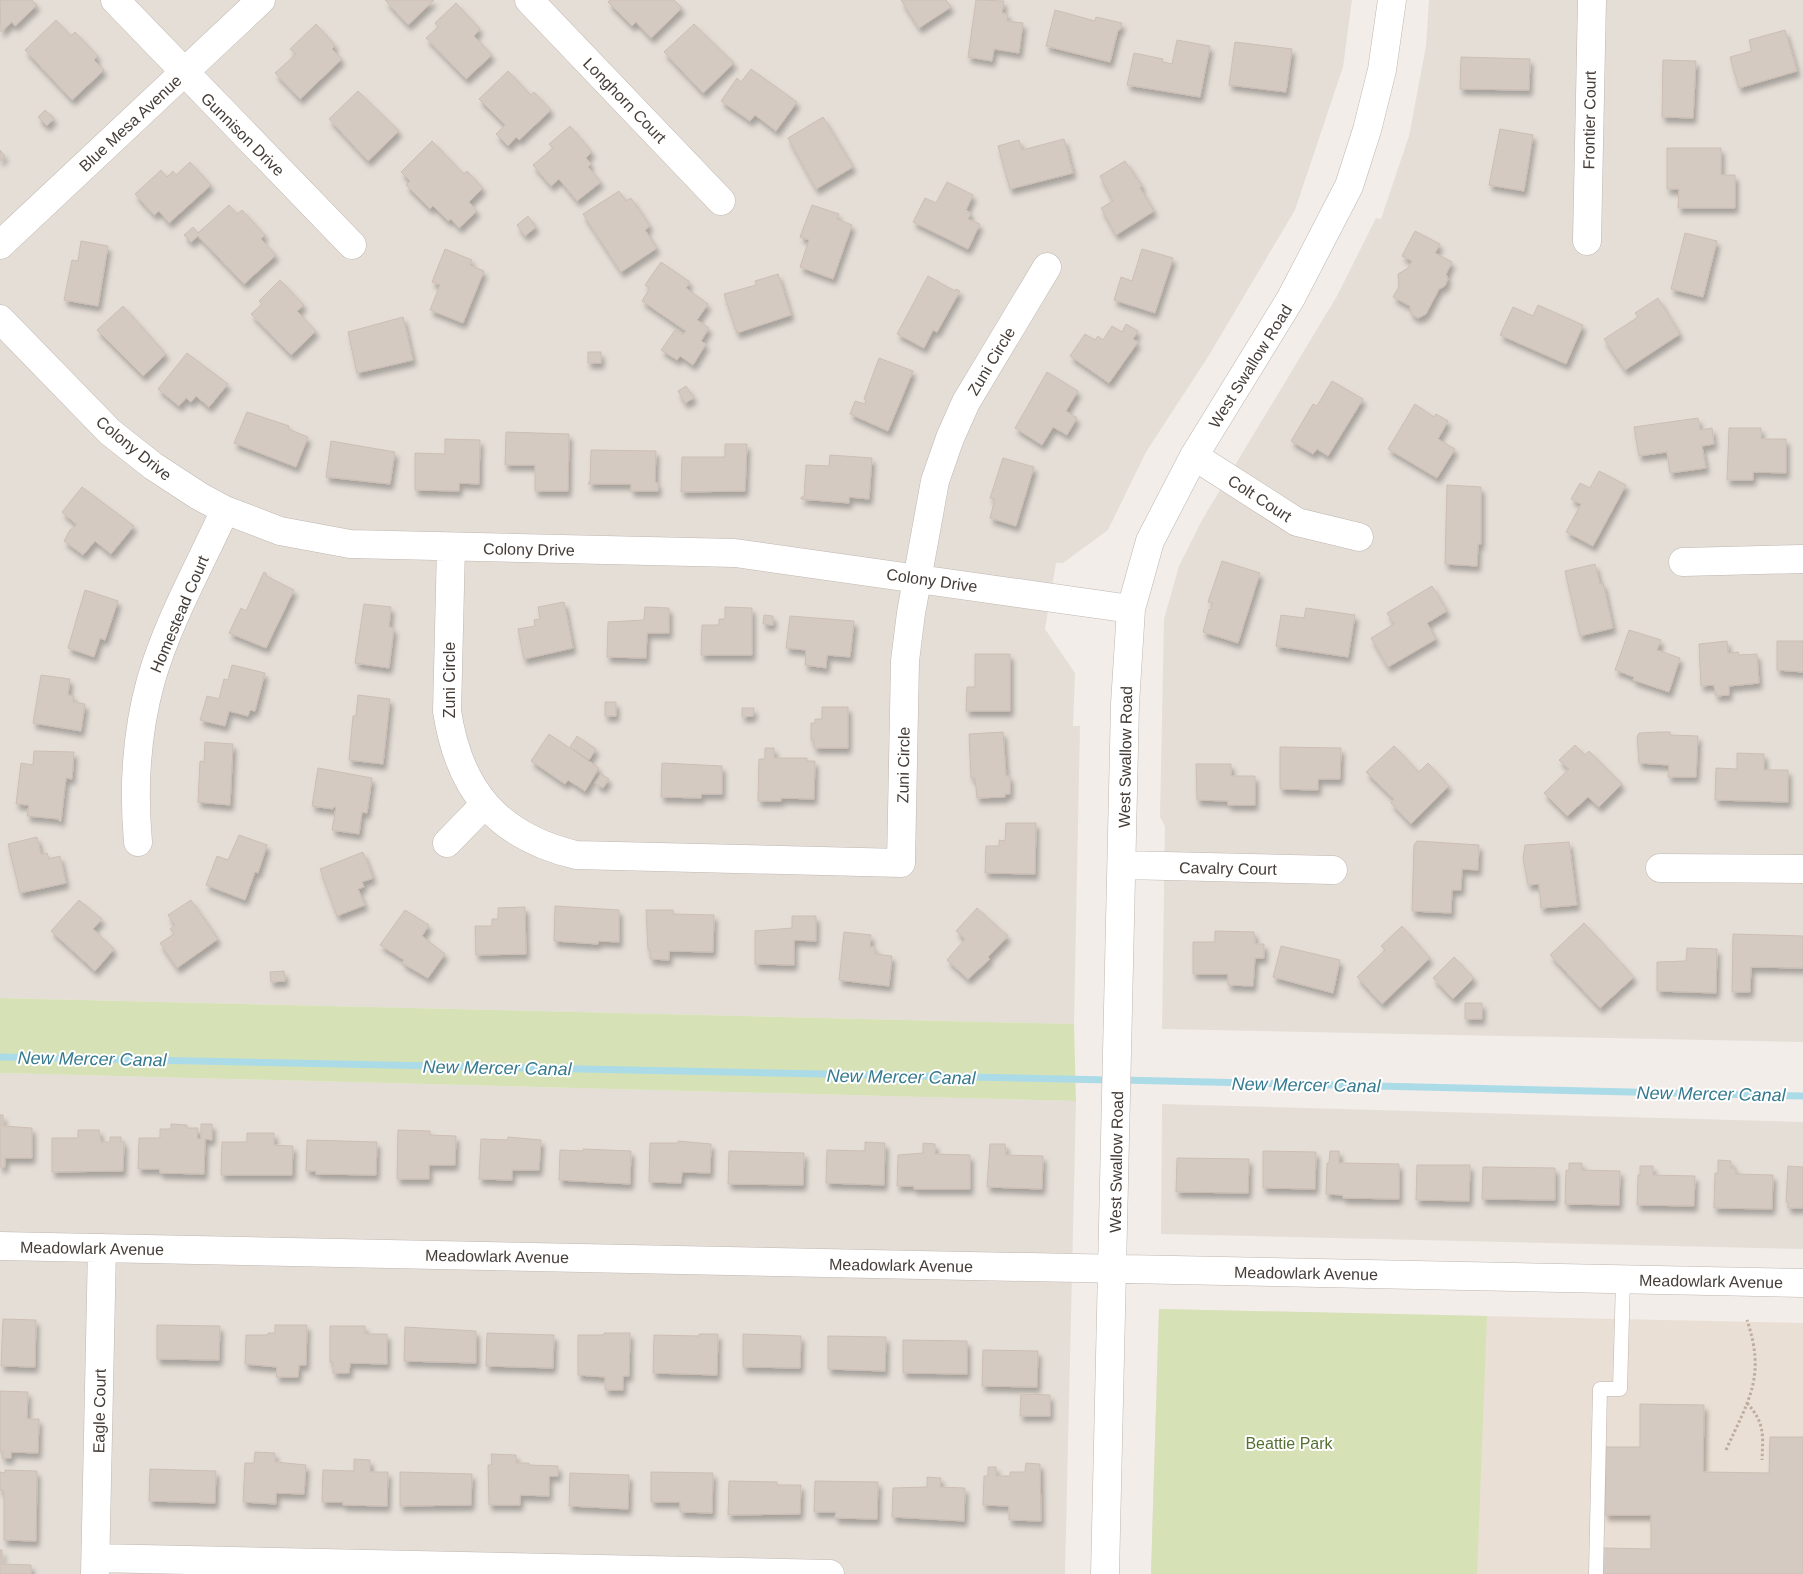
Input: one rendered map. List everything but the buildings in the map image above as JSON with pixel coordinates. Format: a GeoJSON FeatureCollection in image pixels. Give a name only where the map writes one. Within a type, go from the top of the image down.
{"type":"FeatureCollection","features":[{"type":"Feature","properties":{"kind":"street","name":"Gunnison Drive"},"geometry":{"type":"LineString","coordinates":[[115,0],[183,73],[352,245]]}},
{"type":"Feature","properties":{"kind":"street","name":"Blue Mesa Avenue"},"geometry":{"type":"LineString","coordinates":[[0,245],[261,0]]}},
{"type":"Feature","properties":{"kind":"street","name":"Longhorn Court"},"geometry":{"type":"LineString","coordinates":[[529,0],[721,201]]}},
{"type":"Feature","properties":{"kind":"street","name":"West Swallow Road"},"geometry":{"type":"LineString","coordinates":[[1105,1574],[1114,1269],[1125,704],[1131,609],[1150,541],[1194,456],[1292,298],[1349,186],[1367,130],[1382,70],[1392,0]]}},
{"type":"Feature","properties":{"kind":"street","name":"Frontier Court"},"geometry":{"type":"LineString","coordinates":[[1586,241],[1592,0]]}},
{"type":"Feature","properties":{"kind":"street","name":"Zuni Circle"},"geometry":{"type":"LineString","coordinates":[[451,547],[447,711],[457,758],[484,805],[504,822],[526,837],[555,850],[576,855],[901,863],[905,661],[917,578],[935,481],[950,438],[966,402],[1047,267]]}},
{"type":"Feature","properties":{"kind":"street","name":"Colony Drive"},"geometry":{"type":"LineString","coordinates":[[0,319],[110,432],[153,466],[199,496],[225,510],[280,531],[350,544],[735,553],[1131,609]]}},
{"type":"Feature","properties":{"kind":"street","name":"Colt Court"},"geometry":{"type":"LineString","coordinates":[[1194,456],[1297,522],[1359,537]]}},
{"type":"Feature","properties":{"kind":"street","name":"Homestead Court"},"geometry":{"type":"LineString","coordinates":[[138,842],[135,805],[136,762],[140,727],[151,680],[168,634],[225,510]]}},
{"type":"Feature","properties":{"kind":"street"},"geometry":{"type":"LineString","coordinates":[[1683,562],[1803,559]]}},
{"type":"Feature","properties":{"kind":"street"},"geometry":{"type":"LineString","coordinates":[[447,843],[484,805]]}},
{"type":"Feature","properties":{"kind":"street","name":"Cavalry Court"},"geometry":{"type":"LineString","coordinates":[[1123,866],[1333,870]]}},
{"type":"Feature","properties":{"kind":"street"},"geometry":{"type":"LineString","coordinates":[[1660,868],[1803,869]]}},
{"type":"Feature","properties":{"kind":"street","name":"Meadowlark Avenue"},"geometry":{"type":"LineString","coordinates":[[0,1246],[1803,1283]]}},
{"type":"Feature","properties":{"kind":"street","name":"Eagle Court"},"geometry":{"type":"LineString","coordinates":[[95,1566],[102,1248]]}},
{"type":"Feature","properties":{"kind":"street"},"geometry":{"type":"LineString","coordinates":[[95,1566],[830,1574]]}},
{"type":"Feature","properties":{"kind":"lane"},"geometry":{"type":"LineString","coordinates":[[1596,1574],[1600,1389],[1620,1389],[1623,1280]]}},
{"type":"Feature","properties":{"kind":"path"},"geometry":{"type":"LineString","coordinates":[[1726,1450],[1753,1390],[1756,1350],[1747,1320]]}},
{"type":"Feature","properties":{"kind":"path"},"geometry":{"type":"LineString","coordinates":[[1747,1403],[1757,1414],[1763,1429],[1762,1460]]}},
{"type":"Feature","properties":{"kind":"shaded area"},"geometry":{"type":"Polygon","coordinates":[[[0,0],[1352,0],[1343,67],[1295,210],[1208,357],[1146,452],[1108,530],[1063,563],[1056,563],[1045,629],[1075,673],[1073,726],[1080,726],[1074,1024],[0,998],[0,0]]]}},
{"type":"Feature","properties":{"kind":"shaded area"},"geometry":{"type":"Polygon","coordinates":[[[1429,0],[1803,0],[1803,1042],[1162,1029],[1165,826],[1160,817],[1164,619],[1179,566],[1202,520],[1337,296],[1376,218],[1381,219],[1409,136],[1426,46],[1429,0]]]}},
{"type":"Feature","properties":{"kind":"shaded area"},"geometry":{"type":"Polygon","coordinates":[[[0,1073],[1076,1101],[1065,1574],[0,1574],[0,1073]]]}},
{"type":"Feature","properties":{"kind":"shaded area"},"geometry":{"type":"Polygon","coordinates":[[[1162,1104],[1803,1122],[1803,1249],[1161,1234],[1162,1104]]]}},
{"type":"Feature","properties":{"kind":"shaded area"},"geometry":{"type":"Polygon","coordinates":[[[1159,1309],[1803,1323],[1803,1574],[1151,1574],[1159,1309]]]}},
{"type":"Feature","properties":{"kind":"green space"},"geometry":{"type":"Polygon","coordinates":[[[0,998],[1074,1024],[1076,1101],[0,1073],[0,998]]]}},
{"type":"Feature","properties":{"kind":"green space","name":"Beattie Park"},"geometry":{"type":"Polygon","coordinates":[[[1159,1309],[1487,1316],[1477,1574],[1151,1574],[1159,1309]]]}},
{"type":"Feature","properties":{"kind":"waterway","name":"New Mercer Canal"},"geometry":{"type":"LineString","coordinates":[[0,1057],[1110,1080]]}},
{"type":"Feature","properties":{"kind":"waterway","name":"New Mercer Canal"},"geometry":{"type":"LineString","coordinates":[[1121,1080],[1803,1096]]}}]}
